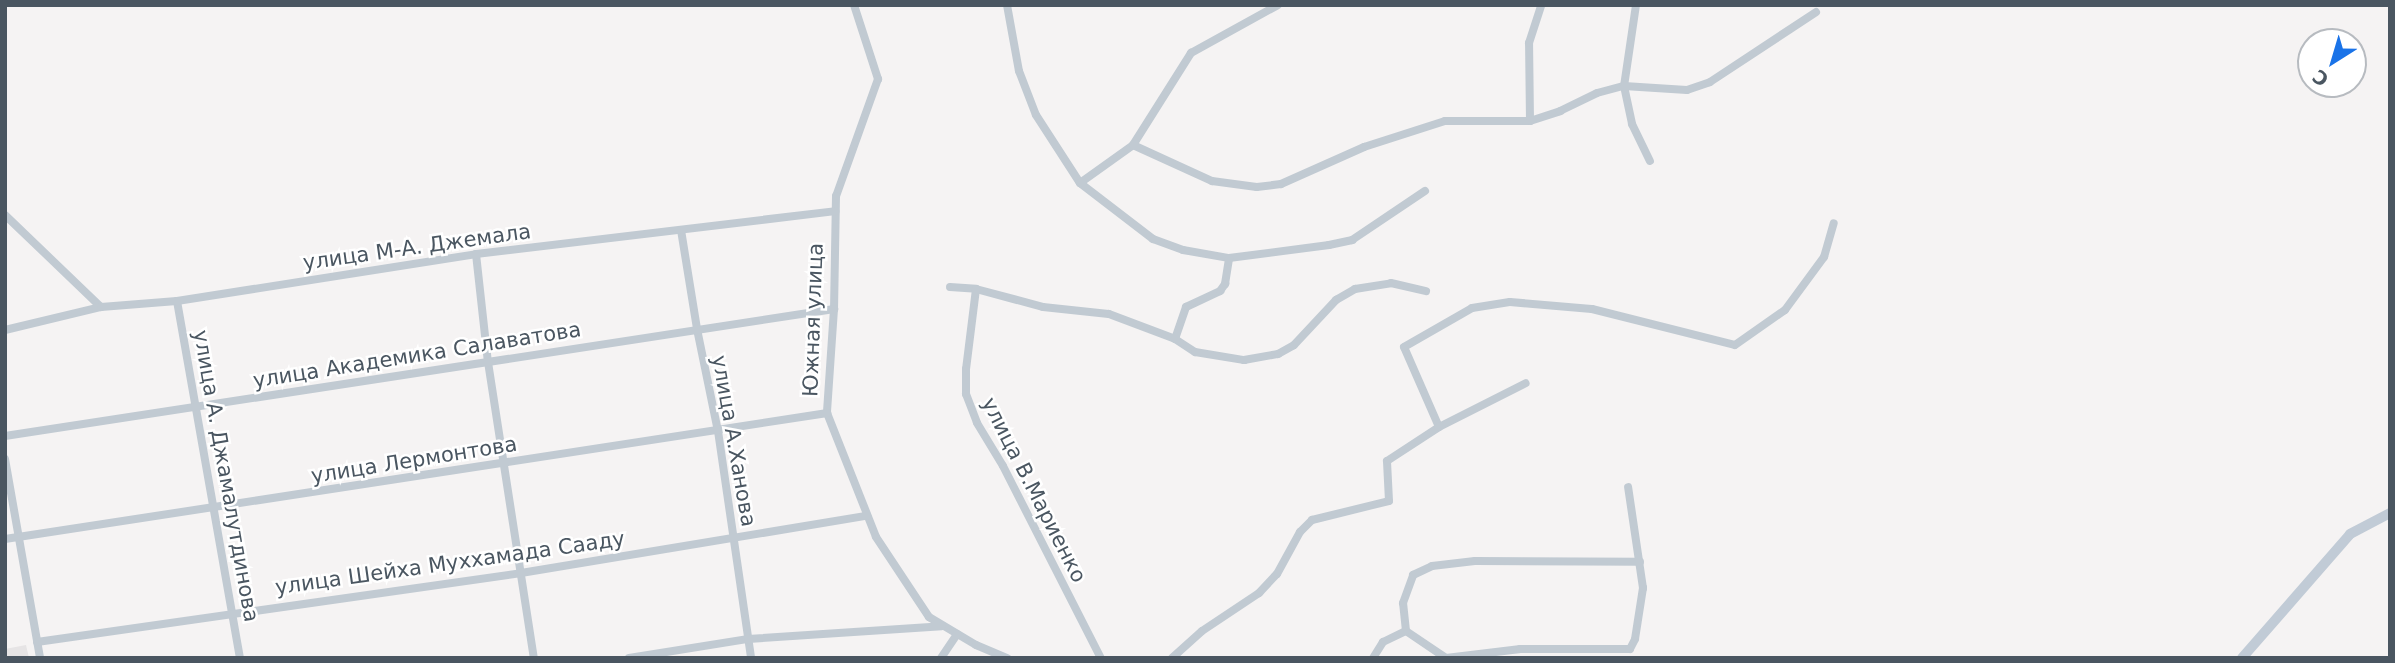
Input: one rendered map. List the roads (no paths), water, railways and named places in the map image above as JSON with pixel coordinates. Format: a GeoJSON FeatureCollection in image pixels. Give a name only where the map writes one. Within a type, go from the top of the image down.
{"type":"FeatureCollection","features":[{"type":"Feature","properties":{"kind":"street","name":"Южная улица"},"geometry":{"type":"LineString","coordinates":[[854,5],[878,79],[836,197],[834,309],[827,413],[876,537],[929,617],[1007,658]]}},
{"type":"Feature","properties":{"kind":"street"},"geometry":{"type":"LineString","coordinates":[[1007,5],[1027,96],[1080,183],[1153,239],[1183,250],[1229,258],[1352,240],[1425,191]]}},
{"type":"Feature","properties":{"kind":"street"},"geometry":{"type":"LineString","coordinates":[[1080,183],[1133,145],[1191,54],[1278,5]]}},
{"type":"Feature","properties":{"kind":"street"},"geometry":{"type":"LineString","coordinates":[[1530,121],[1529,43],[1541,5]]}},
{"type":"Feature","properties":{"kind":"street"},"geometry":{"type":"LineString","coordinates":[[1636,5],[1623,86],[1632,124],[1650,160]]}},
{"type":"Feature","properties":{"kind":"street"},"geometry":{"type":"LineString","coordinates":[[1133,145],[1212,181],[1257,187],[1295,180],[1364,147],[1445,121],[1530,121],[1560,111],[1597,93],[1623,86],[1687,90],[1710,82],[1816,12]]}},
{"type":"Feature","properties":{"kind":"street","name":"улица М-А. Джемала"},"geometry":{"type":"LineString","coordinates":[[5,330],[101,307],[177,301],[476,254],[835,211]]}},
{"type":"Feature","properties":{"kind":"street"},"geometry":{"type":"LineString","coordinates":[[5,215],[101,307]]}},
{"type":"Feature","properties":{"kind":"street"},"geometry":{"type":"LineString","coordinates":[[1440,427],[1404,347],[1472,308],[1510,302],[1592,309],[1735,345],[1785,310],[1824,257],[1834,223]]}},
{"type":"Feature","properties":{"kind":"street","name":"улица А.Ханова"},"geometry":{"type":"LineString","coordinates":[[681,230],[697,329],[718,431],[751,658]]}},
{"type":"Feature","properties":{"kind":"street"},"geometry":{"type":"LineString","coordinates":[[476,254],[488,362],[534,658]]}},
{"type":"Feature","properties":{"kind":"street"},"geometry":{"type":"LineString","coordinates":[[1175,339],[1186,307],[1220,291],[1225,284],[1229,258]]}},
{"type":"Feature","properties":{"kind":"street"},"geometry":{"type":"LineString","coordinates":[[950,287],[976,289],[1043,307],[1109,314],[1175,339],[1195,352],[1244,359],[1264,358],[1294,345],[1336,300],[1355,289],[1391,283],[1426,291]]}},
{"type":"Feature","properties":{"kind":"street","name":"улица В.Мариенко"},"geometry":{"type":"LineString","coordinates":[[976,289],[966,369],[966,394],[978,423],[1101,658]]}},
{"type":"Feature","properties":{"kind":"street","name":"улица А. Джамалутдинова"},"geometry":{"type":"LineString","coordinates":[[177,301],[240,658]]}},
{"type":"Feature","properties":{"kind":"street","name":"улица Академика Салаватова"},"geometry":{"type":"LineString","coordinates":[[5,436],[834,309]]}},
{"type":"Feature","properties":{"kind":"street"},"geometry":{"type":"LineString","coordinates":[[1172,658],[1202,631],[1259,593],[1277,574],[1300,532],[1312,520],[1389,501],[1387,461],[1440,427],[1526,383]]}},
{"type":"Feature","properties":{"kind":"street","name":"улица Лермонтова"},"geometry":{"type":"LineString","coordinates":[[5,539],[827,413]]}},
{"type":"Feature","properties":{"kind":"street"},"geometry":{"type":"LineString","coordinates":[[5,459],[40,658]]}},
{"type":"Feature","properties":{"kind":"street"},"geometry":{"type":"LineString","coordinates":[[1628,487],[1640,562],[1643,588],[1635,639],[1630,649],[1520,649],[1446,658],[1406,631],[1403,603],[1413,575],[1432,566],[1475,561],[1640,562]]}},
{"type":"Feature","properties":{"kind":"street"},"geometry":{"type":"LineString","coordinates":[[2242,658],[2350,534],[2390,513]]}},
{"type":"Feature","properties":{"kind":"street","name":"улица Шейха Муххамада Сааду"},"geometry":{"type":"LineString","coordinates":[[37,642],[521,573],[867,516]]}},
{"type":"Feature","properties":{"kind":"street"},"geometry":{"type":"LineString","coordinates":[[629,658],[748,639],[945,626]]}},
{"type":"Feature","properties":{"kind":"street"},"geometry":{"type":"LineString","coordinates":[[1373,658],[1383,642],[1406,631]]}},
{"type":"Feature","properties":{"kind":"street"},"geometry":{"type":"LineString","coordinates":[[941,657],[957,634]]}}]}
